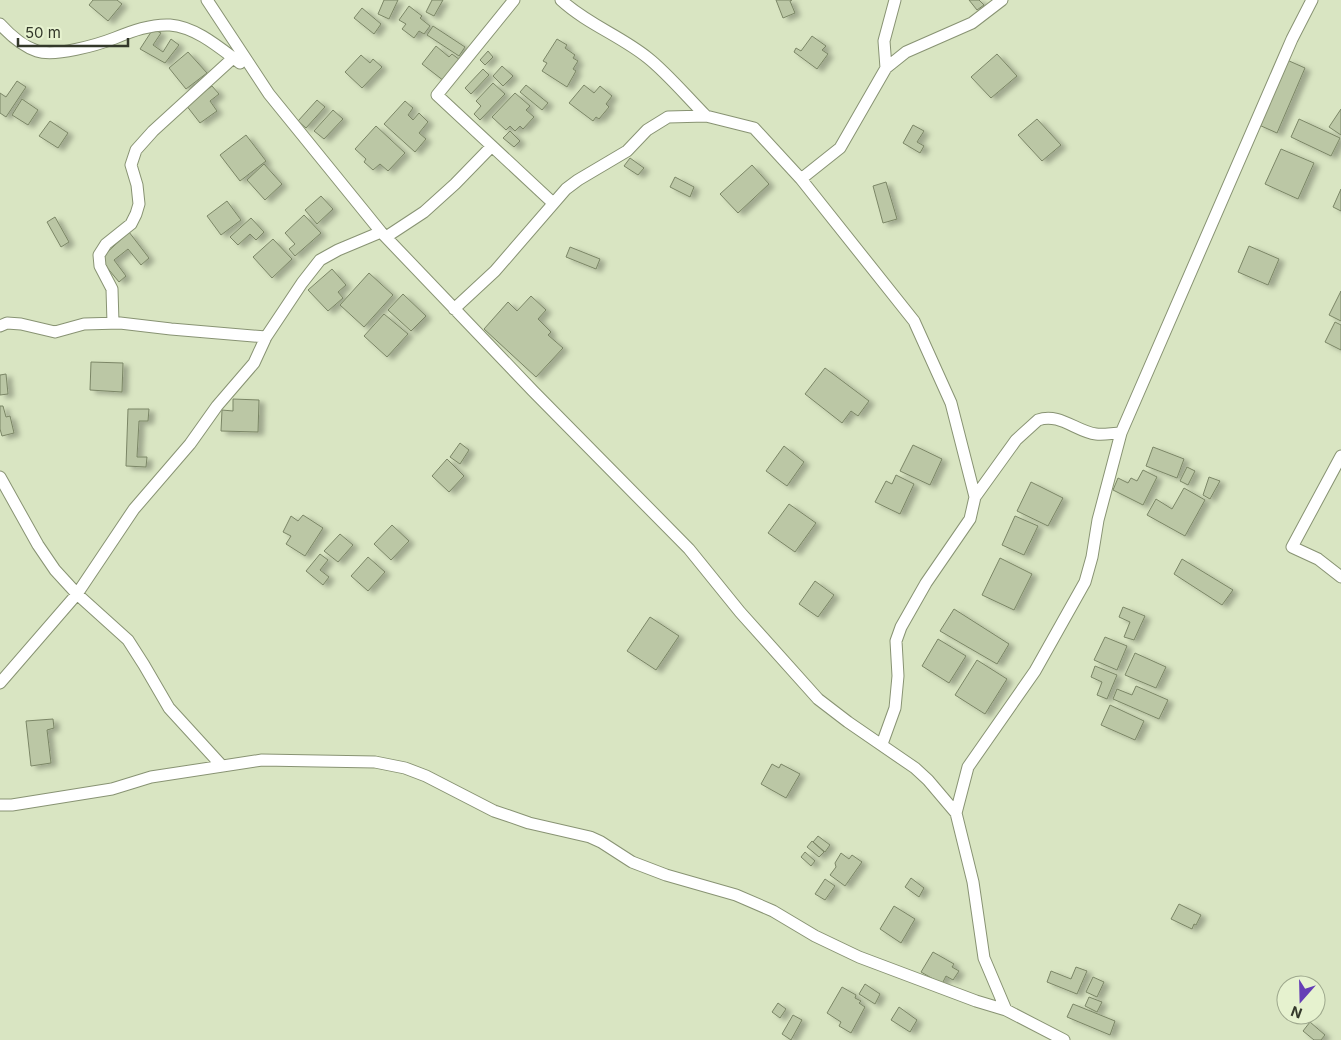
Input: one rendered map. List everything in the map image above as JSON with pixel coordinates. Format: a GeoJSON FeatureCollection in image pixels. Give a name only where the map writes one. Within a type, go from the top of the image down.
{"type":"FeatureCollection","features":[{"type":"Feature","properties":{"kind":"street"},"geometry":{"type":"LineString","coordinates":[[207,0],[269,94],[383,234],[689,549],[740,612],[818,699],[848,722],[916,768],[956,813],[973,882],[984,958],[1006,1010]]}},
{"type":"Feature","properties":{"kind":"street"},"geometry":{"type":"LineString","coordinates":[[514,0],[437,95],[553,203]]}},
{"type":"Feature","properties":{"kind":"street"},"geometry":{"type":"LineString","coordinates":[[561,0],[573,11],[649,58],[706,116]]}},
{"type":"Feature","properties":{"kind":"street"},"geometry":{"type":"LineString","coordinates":[[886,68],[884,41],[895,0]]}},
{"type":"Feature","properties":{"kind":"street"},"geometry":{"type":"LineString","coordinates":[[801,179],[840,148],[886,68],[906,52],[972,23],[1002,0]]}},
{"type":"Feature","properties":{"kind":"street"},"geometry":{"type":"LineString","coordinates":[[956,813],[968,766],[1035,671],[1085,582],[1092,557],[1098,520],[1121,433],[1292,39],[1310,3],[1319,0]]}},
{"type":"Feature","properties":{"kind":"street"},"geometry":{"type":"LineString","coordinates":[[0,24],[10,35],[29,48],[47,53],[62,52],[103,43],[132,31],[152,26],[170,25],[189,30],[214,44],[258,77]]}},
{"type":"Feature","properties":{"kind":"street"},"geometry":{"type":"LineString","coordinates":[[113,323],[112,289],[100,266],[99,255],[106,244],[131,224],[136,214],[139,204],[137,185],[131,166],[136,150],[153,131],[233,58]]}},
{"type":"Feature","properties":{"kind":"street"},"geometry":{"type":"LineString","coordinates":[[454,308],[495,271],[566,189],[626,151],[647,130],[668,117],[706,116],[754,128],[801,179],[914,321],[951,403],[975,497]]}},
{"type":"Feature","properties":{"kind":"street"},"geometry":{"type":"LineString","coordinates":[[0,684],[77,594],[134,509],[190,444],[217,406],[254,363],[266,337],[302,282],[320,260],[338,250],[383,234],[424,212],[491,147]]}},
{"type":"Feature","properties":{"kind":"street"},"geometry":{"type":"LineString","coordinates":[[0,326],[22,324],[55,332],[84,324],[113,323],[266,337]]}},
{"type":"Feature","properties":{"kind":"street"},"geometry":{"type":"LineString","coordinates":[[882,744],[895,708],[898,676],[896,641],[901,627],[926,583],[970,519],[975,497],[1016,440],[1038,420],[1043,418],[1054,418],[1094,434],[1121,433]]}},
{"type":"Feature","properties":{"kind":"street"},"geometry":{"type":"LineString","coordinates":[[1341,456],[1292,547],[1318,559],[1341,577]]}},
{"type":"Feature","properties":{"kind":"street"},"geometry":{"type":"LineString","coordinates":[[0,477],[54,570],[77,594],[128,640],[169,708],[222,766]]}},
{"type":"Feature","properties":{"kind":"street"},"geometry":{"type":"LineString","coordinates":[[0,805],[12,805],[92,793],[151,777],[262,760],[376,762],[405,768],[426,776],[494,811],[529,823],[590,837],[632,862],[666,875],[736,895],[773,911],[815,936],[859,957],[967,998],[1006,1010],[1064,1040]]}},
{"type":"Feature","properties":{"kind":"building"},"geometry":{"type":"Polygon","coordinates":[[[93,0],[117,0],[122,4],[108,21],[89,5],[93,0]]]}},
{"type":"Feature","properties":{"kind":"building"},"geometry":{"type":"Polygon","coordinates":[[[384,0],[398,0],[389,19],[378,14],[384,0]]]}},
{"type":"Feature","properties":{"kind":"building"},"geometry":{"type":"Polygon","coordinates":[[[432,0],[443,0],[434,16],[426,12],[432,0]]]}},
{"type":"Feature","properties":{"kind":"building"},"geometry":{"type":"Polygon","coordinates":[[[776,0],[792,0],[790,1],[795,13],[783,18],[776,0]]]}},
{"type":"Feature","properties":{"kind":"building"},"geometry":{"type":"Polygon","coordinates":[[[969,0],[979,0],[984,5],[977,10],[969,0]]]}},
{"type":"Feature","properties":{"kind":"building"},"geometry":{"type":"Polygon","coordinates":[[[409,6],[422,16],[420,18],[430,26],[424,34],[419,31],[414,38],[402,29],[406,24],[399,20],[409,6]]]}},
{"type":"Feature","properties":{"kind":"building"},"geometry":{"type":"Polygon","coordinates":[[[362,8],[381,24],[374,34],[354,18],[362,8]]]}},
{"type":"Feature","properties":{"kind":"building"},"geometry":{"type":"Polygon","coordinates":[[[433,26],[465,47],[459,56],[427,35],[433,26]]]}},
{"type":"Feature","properties":{"kind":"building"},"geometry":{"type":"Polygon","coordinates":[[[153,29],[161,33],[153,45],[163,52],[171,39],[179,45],[165,63],[140,49],[153,29]]]}},
{"type":"Feature","properties":{"kind":"building"},"geometry":{"type":"Polygon","coordinates":[[[812,36],[826,46],[822,50],[828,54],[817,69],[794,52],[796,48],[801,51],[812,36]]]}},
{"type":"Feature","properties":{"kind":"building"},"geometry":{"type":"Polygon","coordinates":[[[557,39],[567,45],[565,48],[575,55],[573,58],[578,61],[573,69],[576,71],[567,87],[542,71],[547,63],[543,61],[557,39]]]}},
{"type":"Feature","properties":{"kind":"building"},"geometry":{"type":"Polygon","coordinates":[[[436,46],[449,57],[452,54],[460,60],[444,81],[422,64],[436,46]]]}},
{"type":"Feature","properties":{"kind":"building"},"geometry":{"type":"Polygon","coordinates":[[[488,51],[493,57],[485,65],[480,60],[488,51]]]}},
{"type":"Feature","properties":{"kind":"building"},"geometry":{"type":"Polygon","coordinates":[[[188,52],[207,73],[186,89],[169,68],[188,52]]]}},
{"type":"Feature","properties":{"kind":"building"},"geometry":{"type":"Polygon","coordinates":[[[997,54],[1017,76],[991,98],[971,77],[997,54]]]}},
{"type":"Feature","properties":{"kind":"building"},"geometry":{"type":"Polygon","coordinates":[[[361,55],[370,63],[373,59],[382,67],[362,88],[345,72],[361,55]]]}},
{"type":"Feature","properties":{"kind":"building"},"geometry":{"type":"Polygon","coordinates":[[[1287,60],[1305,68],[1277,133],[1259,125],[1287,60]]]}},
{"type":"Feature","properties":{"kind":"building"},"geometry":{"type":"Polygon","coordinates":[[[502,66],[513,76],[503,86],[493,76],[502,66]]]}},
{"type":"Feature","properties":{"kind":"building"},"geometry":{"type":"Polygon","coordinates":[[[483,69],[489,75],[471,94],[465,88],[483,69]]]}},
{"type":"Feature","properties":{"kind":"building"},"geometry":{"type":"Polygon","coordinates":[[[17,81],[26,87],[6,117],[0,113],[0,93],[6,97],[17,81]]]}},
{"type":"Feature","properties":{"kind":"building"},"geometry":{"type":"Polygon","coordinates":[[[493,83],[505,94],[480,120],[474,114],[481,106],[476,101],[493,83]]]}},
{"type":"Feature","properties":{"kind":"building"},"geometry":{"type":"Polygon","coordinates":[[[526,85],[548,103],[542,110],[520,92],[526,85]]]}},
{"type":"Feature","properties":{"kind":"building"},"geometry":{"type":"Polygon","coordinates":[[[584,85],[594,93],[600,86],[612,96],[606,104],[609,107],[599,119],[596,117],[593,121],[569,103],[584,85]]]}},
{"type":"Feature","properties":{"kind":"building"},"geometry":{"type":"Polygon","coordinates":[[[212,86],[219,94],[210,101],[217,111],[200,123],[186,105],[212,86]]]}},
{"type":"Feature","properties":{"kind":"building"},"geometry":{"type":"Polygon","coordinates":[[[515,93],[530,106],[526,110],[534,117],[523,129],[520,126],[515,131],[510,126],[506,130],[492,117],[515,93]]]}},
{"type":"Feature","properties":{"kind":"building"},"geometry":{"type":"Polygon","coordinates":[[[22,99],[38,110],[28,125],[12,115],[22,99]]]}},
{"type":"Feature","properties":{"kind":"building"},"geometry":{"type":"Polygon","coordinates":[[[317,100],[325,107],[306,128],[298,121],[317,100]]]}},
{"type":"Feature","properties":{"kind":"building"},"geometry":{"type":"Polygon","coordinates":[[[405,101],[413,108],[408,115],[413,120],[419,113],[428,122],[419,133],[426,139],[415,152],[384,124],[405,101]]]}},
{"type":"Feature","properties":{"kind":"building"},"geometry":{"type":"Polygon","coordinates":[[[1341,109],[1341,135],[1329,127],[1341,109]]]}},
{"type":"Feature","properties":{"kind":"building"},"geometry":{"type":"Polygon","coordinates":[[[333,110],[343,119],[324,139],[314,131],[333,110]]]}},
{"type":"Feature","properties":{"kind":"building"},"geometry":{"type":"Polygon","coordinates":[[[1037,119],[1061,145],[1042,161],[1018,135],[1037,119]]]}},
{"type":"Feature","properties":{"kind":"building"},"geometry":{"type":"Polygon","coordinates":[[[1299,119],[1340,138],[1331,156],[1291,137],[1299,119]]]}},
{"type":"Feature","properties":{"kind":"building"},"geometry":{"type":"Polygon","coordinates":[[[50,121],[68,133],[58,148],[39,136],[50,121]]]}},
{"type":"Feature","properties":{"kind":"building"},"geometry":{"type":"Polygon","coordinates":[[[913,125],[924,131],[917,142],[924,146],[920,153],[903,143],[913,125]]]}},
{"type":"Feature","properties":{"kind":"building"},"geometry":{"type":"Polygon","coordinates":[[[376,126],[405,153],[388,171],[380,164],[373,170],[364,162],[366,159],[355,149],[376,126]]]}},
{"type":"Feature","properties":{"kind":"building"},"geometry":{"type":"Polygon","coordinates":[[[510,131],[520,141],[514,147],[503,138],[510,131]]]}},
{"type":"Feature","properties":{"kind":"building"},"geometry":{"type":"Polygon","coordinates":[[[246,135],[266,161],[240,181],[220,155],[246,135]]]}},
{"type":"Feature","properties":{"kind":"building"},"geometry":{"type":"Polygon","coordinates":[[[1281,149],[1314,163],[1298,199],[1265,184],[1281,149]]]}},
{"type":"Feature","properties":{"kind":"building"},"geometry":{"type":"Polygon","coordinates":[[[630,158],[644,168],[638,175],[624,166],[630,158]]]}},
{"type":"Feature","properties":{"kind":"building"},"geometry":{"type":"Polygon","coordinates":[[[264,164],[282,184],[265,200],[247,180],[264,164]]]}},
{"type":"Feature","properties":{"kind":"building"},"geometry":{"type":"Polygon","coordinates":[[[752,165],[769,184],[738,213],[720,194],[752,165]]]}},
{"type":"Feature","properties":{"kind":"building"},"geometry":{"type":"Polygon","coordinates":[[[675,177],[694,187],[690,197],[670,187],[675,177]]]}},
{"type":"Feature","properties":{"kind":"building"},"geometry":{"type":"Polygon","coordinates":[[[886,182],[897,219],[883,223],[873,186],[886,182]]]}},
{"type":"Feature","properties":{"kind":"building"},"geometry":{"type":"Polygon","coordinates":[[[1341,189],[1341,211],[1333,207],[1341,189]]]}},
{"type":"Feature","properties":{"kind":"building"},"geometry":{"type":"Polygon","coordinates":[[[321,196],[333,209],[317,224],[305,210],[321,196]]]}},
{"type":"Feature","properties":{"kind":"building"},"geometry":{"type":"Polygon","coordinates":[[[227,201],[241,220],[221,235],[207,216],[227,201]]]}},
{"type":"Feature","properties":{"kind":"building"},"geometry":{"type":"Polygon","coordinates":[[[304,215],[321,233],[295,256],[289,249],[295,244],[285,233],[304,215]]]}},
{"type":"Feature","properties":{"kind":"building"},"geometry":{"type":"Polygon","coordinates":[[[55,217],[69,242],[61,247],[47,222],[55,217]]]}},
{"type":"Feature","properties":{"kind":"building"},"geometry":{"type":"Polygon","coordinates":[[[251,218],[264,232],[256,240],[250,234],[238,245],[230,237],[251,218]]]}},
{"type":"Feature","properties":{"kind":"building"},"geometry":{"type":"Polygon","coordinates":[[[129,232],[149,258],[141,265],[128,249],[114,260],[126,276],[119,282],[100,259],[129,232]]]}},
{"type":"Feature","properties":{"kind":"building"},"geometry":{"type":"Polygon","coordinates":[[[273,239],[292,259],[272,278],[253,257],[273,239]]]}},
{"type":"Feature","properties":{"kind":"building"},"geometry":{"type":"Polygon","coordinates":[[[1249,246],[1279,259],[1268,285],[1238,272],[1249,246]]]}},
{"type":"Feature","properties":{"kind":"building"},"geometry":{"type":"Polygon","coordinates":[[[570,247],[600,259],[596,269],[566,257],[570,247]]]}},
{"type":"Feature","properties":{"kind":"building"},"geometry":{"type":"Polygon","coordinates":[[[332,269],[346,285],[338,292],[343,298],[328,311],[308,290],[332,269]]]}},
{"type":"Feature","properties":{"kind":"building"},"geometry":{"type":"Polygon","coordinates":[[[369,273],[393,295],[364,327],[340,305],[369,273]]]}},
{"type":"Feature","properties":{"kind":"building"},"geometry":{"type":"Polygon","coordinates":[[[1341,291],[1341,321],[1329,315],[1341,291]]]}},
{"type":"Feature","properties":{"kind":"building"},"geometry":{"type":"Polygon","coordinates":[[[403,294],[426,316],[411,331],[388,310],[403,294]]]}},
{"type":"Feature","properties":{"kind":"building"},"geometry":{"type":"Polygon","coordinates":[[[531,296],[546,310],[538,319],[551,332],[548,335],[563,348],[536,377],[484,329],[508,302],[517,311],[531,296]]]}},
{"type":"Feature","properties":{"kind":"building"},"geometry":{"type":"Polygon","coordinates":[[[384,314],[408,334],[387,357],[364,336],[384,314]]]}},
{"type":"Feature","properties":{"kind":"building"},"geometry":{"type":"Polygon","coordinates":[[[1335,322],[1341,325],[1341,350],[1325,342],[1335,322]]]}},
{"type":"Feature","properties":{"kind":"building"},"geometry":{"type":"Polygon","coordinates":[[[91,362],[123,363],[122,392],[90,390],[91,362]]]}},
{"type":"Feature","properties":{"kind":"building"},"geometry":{"type":"Polygon","coordinates":[[[825,368],[869,401],[858,416],[851,411],[842,423],[805,394],[825,368]]]}},
{"type":"Feature","properties":{"kind":"building"},"geometry":{"type":"Polygon","coordinates":[[[6,374],[8,394],[0,395],[0,375],[6,374]]]}},
{"type":"Feature","properties":{"kind":"building"},"geometry":{"type":"Polygon","coordinates":[[[233,399],[259,400],[258,432],[221,431],[222,410],[233,411],[233,399]]]}},
{"type":"Feature","properties":{"kind":"building"},"geometry":{"type":"Polygon","coordinates":[[[0,406],[3,406],[6,417],[10,416],[14,433],[2,436],[0,429],[0,406]]]}},
{"type":"Feature","properties":{"kind":"building"},"geometry":{"type":"Polygon","coordinates":[[[128,409],[149,409],[148,421],[139,421],[137,457],[147,457],[146,467],[126,466],[128,409]]]}},
{"type":"Feature","properties":{"kind":"building"},"geometry":{"type":"Polygon","coordinates":[[[460,443],[469,450],[460,464],[450,457],[460,443]]]}},
{"type":"Feature","properties":{"kind":"building"},"geometry":{"type":"Polygon","coordinates":[[[913,445],[942,459],[930,485],[900,471],[913,445]]]}},
{"type":"Feature","properties":{"kind":"building"},"geometry":{"type":"Polygon","coordinates":[[[784,446],[804,462],[787,486],[766,471],[784,446]]]}},
{"type":"Feature","properties":{"kind":"building"},"geometry":{"type":"Polygon","coordinates":[[[1153,447],[1184,459],[1177,478],[1146,466],[1153,447]]]}},
{"type":"Feature","properties":{"kind":"building"},"geometry":{"type":"Polygon","coordinates":[[[447,459],[464,476],[449,492],[432,476],[447,459]]]}},
{"type":"Feature","properties":{"kind":"building"},"geometry":{"type":"Polygon","coordinates":[[[1187,467],[1195,471],[1188,485],[1180,481],[1187,467]]]}},
{"type":"Feature","properties":{"kind":"building"},"geometry":{"type":"Polygon","coordinates":[[[1143,470],[1157,477],[1143,505],[1113,490],[1118,478],[1128,483],[1131,478],[1137,481],[1143,470]]]}},
{"type":"Feature","properties":{"kind":"building"},"geometry":{"type":"Polygon","coordinates":[[[896,475],[914,484],[900,514],[875,502],[886,481],[892,484],[896,475]]]}},
{"type":"Feature","properties":{"kind":"building"},"geometry":{"type":"Polygon","coordinates":[[[1209,477],[1220,481],[1210,499],[1203,495],[1209,477]]]}},
{"type":"Feature","properties":{"kind":"building"},"geometry":{"type":"Polygon","coordinates":[[[1031,482],[1063,498],[1048,526],[1017,511],[1031,482]]]}},
{"type":"Feature","properties":{"kind":"building"},"geometry":{"type":"Polygon","coordinates":[[[1184,488],[1205,500],[1185,536],[1147,515],[1156,499],[1172,509],[1184,488]]]}},
{"type":"Feature","properties":{"kind":"building"},"geometry":{"type":"Polygon","coordinates":[[[789,504],[816,523],[795,552],[768,533],[789,504]]]}},
{"type":"Feature","properties":{"kind":"building"},"geometry":{"type":"Polygon","coordinates":[[[303,515],[323,528],[305,556],[286,544],[291,536],[283,532],[291,516],[298,521],[303,515]]]}},
{"type":"Feature","properties":{"kind":"building"},"geometry":{"type":"Polygon","coordinates":[[[1015,516],[1038,526],[1024,555],[1002,545],[1015,516]]]}},
{"type":"Feature","properties":{"kind":"building"},"geometry":{"type":"Polygon","coordinates":[[[392,525],[409,541],[391,560],[374,544],[392,525]]]}},
{"type":"Feature","properties":{"kind":"building"},"geometry":{"type":"Polygon","coordinates":[[[340,534],[353,545],[338,562],[324,551],[340,534]]]}},
{"type":"Feature","properties":{"kind":"building"},"geometry":{"type":"Polygon","coordinates":[[[320,554],[328,560],[320,570],[329,577],[323,585],[306,571],[320,554]]]}},
{"type":"Feature","properties":{"kind":"building"},"geometry":{"type":"Polygon","coordinates":[[[368,557],[385,572],[368,591],[351,576],[368,557]]]}},
{"type":"Feature","properties":{"kind":"building"},"geometry":{"type":"Polygon","coordinates":[[[1000,558],[1032,574],[1014,610],[982,595],[1000,558]]]}},
{"type":"Feature","properties":{"kind":"building"},"geometry":{"type":"Polygon","coordinates":[[[1182,559],[1233,590],[1222,605],[1174,574],[1182,559]]]}},
{"type":"Feature","properties":{"kind":"building"},"geometry":{"type":"Polygon","coordinates":[[[815,581],[834,595],[818,617],[799,604],[815,581]]]}},
{"type":"Feature","properties":{"kind":"building"},"geometry":{"type":"Polygon","coordinates":[[[1123,607],[1145,616],[1134,640],[1124,637],[1130,622],[1119,617],[1123,607]]]}},
{"type":"Feature","properties":{"kind":"building"},"geometry":{"type":"Polygon","coordinates":[[[954,609],[1009,644],[997,664],[940,631],[954,609]]]}},
{"type":"Feature","properties":{"kind":"building"},"geometry":{"type":"Polygon","coordinates":[[[650,617],[679,636],[656,670],[627,651],[650,617]]]}},
{"type":"Feature","properties":{"kind":"building"},"geometry":{"type":"Polygon","coordinates":[[[1105,637],[1127,646],[1117,670],[1094,660],[1105,637]]]}},
{"type":"Feature","properties":{"kind":"building"},"geometry":{"type":"Polygon","coordinates":[[[938,639],[966,656],[949,683],[922,666],[938,639]]]}},
{"type":"Feature","properties":{"kind":"building"},"geometry":{"type":"Polygon","coordinates":[[[1135,653],[1166,667],[1156,688],[1125,675],[1135,653]]]}},
{"type":"Feature","properties":{"kind":"building"},"geometry":{"type":"Polygon","coordinates":[[[977,660],[1007,679],[985,714],[955,695],[977,660]]]}},
{"type":"Feature","properties":{"kind":"building"},"geometry":{"type":"Polygon","coordinates":[[[1095,666],[1117,675],[1107,699],[1097,695],[1102,682],[1091,677],[1095,666]]]}},
{"type":"Feature","properties":{"kind":"building"},"geometry":{"type":"Polygon","coordinates":[[[1136,686],[1168,700],[1159,719],[1113,699],[1117,689],[1132,695],[1136,686]]]}},
{"type":"Feature","properties":{"kind":"building"},"geometry":{"type":"Polygon","coordinates":[[[1110,705],[1144,721],[1135,740],[1101,725],[1110,705]]]}},
{"type":"Feature","properties":{"kind":"building"},"geometry":{"type":"Polygon","coordinates":[[[53,719],[54,728],[47,730],[51,763],[31,766],[26,721],[53,719]]]}},
{"type":"Feature","properties":{"kind":"building"},"geometry":{"type":"Polygon","coordinates":[[[772,764],[779,768],[781,764],[800,774],[786,798],[761,784],[772,764]]]}},
{"type":"Feature","properties":{"kind":"building"},"geometry":{"type":"Polygon","coordinates":[[[818,836],[830,845],[825,852],[813,842],[818,836]]]}},
{"type":"Feature","properties":{"kind":"building"},"geometry":{"type":"Polygon","coordinates":[[[812,841],[824,852],[819,857],[807,847],[812,841]]]}},
{"type":"Feature","properties":{"kind":"building"},"geometry":{"type":"Polygon","coordinates":[[[805,852],[815,861],[811,866],[801,857],[805,852]]]}},
{"type":"Feature","properties":{"kind":"building"},"geometry":{"type":"Polygon","coordinates":[[[841,853],[849,859],[852,855],[862,862],[845,886],[830,875],[836,867],[835,863],[841,853]]]}},
{"type":"Feature","properties":{"kind":"building"},"geometry":{"type":"Polygon","coordinates":[[[911,878],[924,888],[919,897],[905,887],[911,878]]]}},
{"type":"Feature","properties":{"kind":"building"},"geometry":{"type":"Polygon","coordinates":[[[825,879],[835,886],[825,900],[815,894],[825,879]]]}},
{"type":"Feature","properties":{"kind":"building"},"geometry":{"type":"Polygon","coordinates":[[[1179,904],[1201,915],[1192,929],[1171,919],[1179,904]]]}},
{"type":"Feature","properties":{"kind":"building"},"geometry":{"type":"Polygon","coordinates":[[[894,906],[915,919],[901,943],[880,929],[894,906]]]}},
{"type":"Feature","properties":{"kind":"building"},"geometry":{"type":"Polygon","coordinates":[[[933,952],[954,964],[952,967],[959,971],[953,980],[946,976],[942,984],[921,972],[933,952]]]}},
{"type":"Feature","properties":{"kind":"building"},"geometry":{"type":"Polygon","coordinates":[[[1076,967],[1087,971],[1077,994],[1047,982],[1051,971],[1071,979],[1076,967]]]}},
{"type":"Feature","properties":{"kind":"building"},"geometry":{"type":"Polygon","coordinates":[[[1093,977],[1104,982],[1097,997],[1086,992],[1093,977]]]}},
{"type":"Feature","properties":{"kind":"building"},"geometry":{"type":"Polygon","coordinates":[[[865,984],[880,994],[875,1004],[859,994],[865,984]]]}},
{"type":"Feature","properties":{"kind":"building"},"geometry":{"type":"Polygon","coordinates":[[[842,987],[856,995],[855,998],[861,1001],[859,1003],[865,1007],[851,1033],[839,1026],[841,1022],[827,1013],[842,987]]]}},
{"type":"Feature","properties":{"kind":"building"},"geometry":{"type":"Polygon","coordinates":[[[1089,997],[1102,1002],[1097,1012],[1085,1006],[1089,997]]]}},
{"type":"Feature","properties":{"kind":"building"},"geometry":{"type":"Polygon","coordinates":[[[778,1003],[786,1009],[780,1018],[772,1012],[778,1003]]]}},
{"type":"Feature","properties":{"kind":"building"},"geometry":{"type":"Polygon","coordinates":[[[1073,1004],[1115,1021],[1110,1035],[1067,1017],[1073,1004]]]}},
{"type":"Feature","properties":{"kind":"building"},"geometry":{"type":"Polygon","coordinates":[[[899,1007],[917,1020],[910,1032],[891,1020],[899,1007]]]}},
{"type":"Feature","properties":{"kind":"building"},"geometry":{"type":"Polygon","coordinates":[[[793,1015],[802,1020],[791,1040],[782,1034],[793,1015]]]}},
{"type":"Feature","properties":{"kind":"building"},"geometry":{"type":"Polygon","coordinates":[[[1308,1025],[1313,1025],[1325,1035],[1321,1040],[1314,1040],[1303,1031],[1308,1025]]]}}]}
